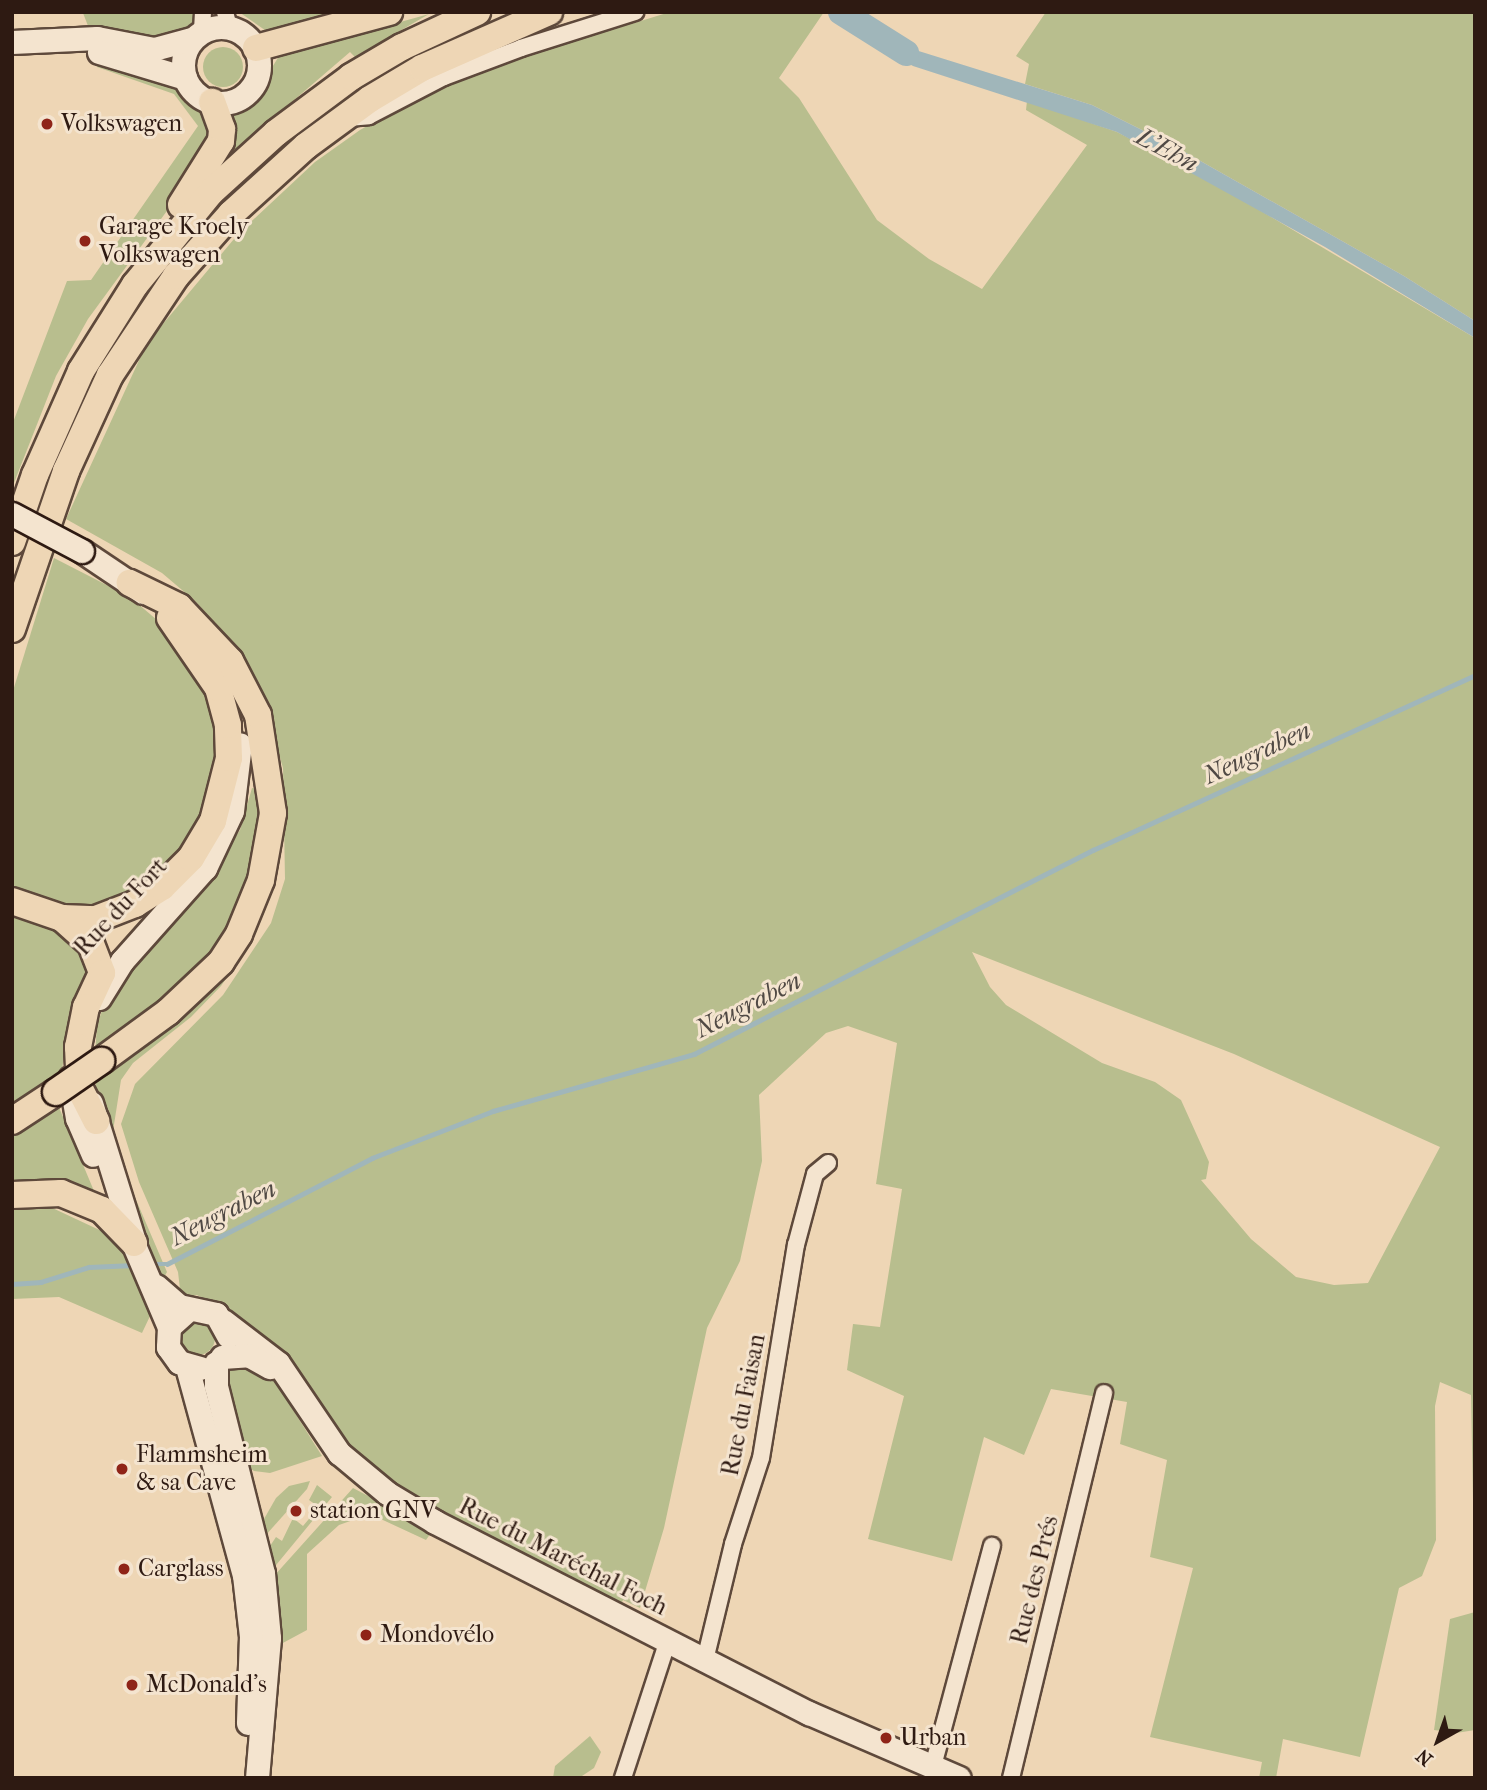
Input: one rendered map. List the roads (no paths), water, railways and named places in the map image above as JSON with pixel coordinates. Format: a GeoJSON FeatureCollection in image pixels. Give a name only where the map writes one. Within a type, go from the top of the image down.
{"type":"FeatureCollection","features":[{"type":"Feature","properties":{"kind":"highway"},"geometry":{"type":"LineString","coordinates":[[256,48],[389,12]]}},
{"type":"Feature","properties":{"kind":"highway"},"geometry":{"type":"LineString","coordinates":[[12,542],[35,475],[81,371],[157,256],[211,192],[302,113],[402,47],[477,12]]}},
{"type":"Feature","properties":{"kind":"highway"},"geometry":{"type":"LineString","coordinates":[[12,629],[66,471],[110,375],[146,317],[231,214],[342,118],[422,68],[549,12]]}},
{"type":"Feature","properties":{"kind":"highway"},"geometry":{"type":"LineString","coordinates":[[157,256],[166,225],[221,141],[222,129],[212,102]]}},
{"type":"Feature","properties":{"kind":"highway"},"geometry":{"type":"LineString","coordinates":[[12,1121],[168,1012],[221,962],[239,934],[261,880],[273,813],[262,727],[230,661],[178,607],[130,583]]}},
{"type":"Feature","properties":{"kind":"highway"},"geometry":{"type":"LineString","coordinates":[[12,901],[62,918],[96,919],[135,904],[162,887],[191,858],[222,795],[228,726],[218,688],[158,603]]}},
{"type":"Feature","properties":{"kind":"highway"},"geometry":{"type":"LineString","coordinates":[[62,918],[91,944],[102,973],[86,1007],[78,1046],[80,1089],[96,1121]]}},
{"type":"Feature","properties":{"kind":"highway"},"geometry":{"type":"LineString","coordinates":[[12,1195],[61,1193],[102,1210],[137,1250]]}},
{"type":"Feature","properties":{"kind":"main road"},"geometry":{"type":"LineString","coordinates":[[12,42],[97,38],[154,49],[199,27],[227,20],[256,48],[259,72],[247,93],[236,100],[212,102],[200,97],[185,78],[183,59],[199,27]]}},
{"type":"Feature","properties":{"kind":"main road"},"geometry":{"type":"LineString","coordinates":[[12,58],[79,51],[143,64],[185,78]]}},
{"type":"Feature","properties":{"kind":"main road","name":"Rue du Fort"},"geometry":{"type":"LineString","coordinates":[[12,514],[82,551],[158,603],[206,650],[234,701],[240,742],[232,811],[205,868],[144,934],[99,997],[88,1025],[86,1065],[96,1121],[137,1250]]}},
{"type":"Feature","properties":{"kind":"main road","name":"Rue du Fort"},"geometry":{"type":"LineString","coordinates":[[232,811],[198,863],[99,966],[75,1013],[70,1088],[77,1118],[152,1281],[169,1328],[168,1347],[187,1367],[244,1575],[251,1636],[242,1778]]}},
{"type":"Feature","properties":{"kind":"main road","name":"Rue du Fort"},"geometry":{"type":"LineString","coordinates":[[152,1281],[172,1302],[189,1309],[208,1309],[223,1321]]}},
{"type":"Feature","properties":{"kind":"main road"},"geometry":{"type":"LineString","coordinates":[[169,1328],[189,1309]]}},
{"type":"Feature","properties":{"kind":"main road"},"geometry":{"type":"LineString","coordinates":[[223,1321],[228,1339],[219,1360],[216,1386],[263,1573],[269,1638],[257,1778]]}},
{"type":"Feature","properties":{"kind":"main road","name":"Rue du Maréchal Foch"},"geometry":{"type":"LineString","coordinates":[[223,1321],[278,1363],[329,1440],[352,1465],[435,1522]]}},
{"type":"Feature","properties":{"kind":"main road","name":"Rue du Maréchal Foch"},"geometry":{"type":"LineString","coordinates":[[219,1360],[248,1355],[267,1364],[338,1469],[369,1493],[435,1522],[809,1713],[958,1778]]}},
{"type":"Feature","properties":{"kind":"main road"},"geometry":{"type":"LineString","coordinates":[[187,1367],[219,1360]]}},
{"type":"Feature","properties":{"kind":"street"},"geometry":{"type":"LineString","coordinates":[[342,118],[369,116],[444,77],[635,12]]}},
{"type":"Feature","properties":{"kind":"street","name":"Rue du Faisan"},"geometry":{"type":"LineString","coordinates":[[705,1660],[733,1544],[761,1458],[796,1245],[815,1174],[828,1163]]}},
{"type":"Feature","properties":{"kind":"street","name":"Rue des Prés"},"geometry":{"type":"LineString","coordinates":[[1010,1778],[1104,1393]]}},
{"type":"Feature","properties":{"kind":"street"},"geometry":{"type":"LineString","coordinates":[[933,1766],[992,1546]]}},
{"type":"Feature","properties":{"kind":"street","name":"Rue du Maréchal Foch"},"geometry":{"type":"LineString","coordinates":[[623,1778],[668,1640]]}},
{"type":"Feature","properties":{"kind":"water"},"geometry":{"type":"Polygon","coordinates":[[[878,32],[909,48],[1092,105],[1174,146],[1404,276],[1475,321],[1475,338],[1325,247],[1117,132],[913,66],[871,42],[878,32]]]}},
{"type":"Feature","properties":{"kind":"waterway","name":"L'Ehn"},"geometry":{"type":"LineString","coordinates":[[841,12],[906,53]]}},
{"type":"Feature","properties":{"kind":"waterway","name":"Neugraben"},"geometry":{"type":"LineString","coordinates":[[150,1264],[167,1264],[372,1158],[493,1111],[694,1054],[1093,850],[1475,675]]}},
{"type":"Feature","properties":{"kind":"waterway","name":"Neugraben"},"geometry":{"type":"LineString","coordinates":[[12,1284],[41,1282],[89,1267],[134,1265]]}},
{"type":"Feature","properties":{"kind":"place","name":"Volkswagen"},"geometry":{"type":"Point","coordinates":[47,124]}},
{"type":"Feature","properties":{"kind":"place","name":"Garage Kroely Volkswagen"},"geometry":{"type":"Point","coordinates":[85,241]}},
{"type":"Feature","properties":{"kind":"place","name":"Flammsheim & sa Cave"},"geometry":{"type":"Point","coordinates":[122,1469]}},
{"type":"Feature","properties":{"kind":"place","name":"station GNV"},"geometry":{"type":"Point","coordinates":[296,1511]}},
{"type":"Feature","properties":{"kind":"place","name":"Carglass"},"geometry":{"type":"Point","coordinates":[124,1569]}},
{"type":"Feature","properties":{"kind":"place","name":"Mondovélo"},"geometry":{"type":"Point","coordinates":[366,1635]}},
{"type":"Feature","properties":{"kind":"place","name":"McDonald's"},"geometry":{"type":"Point","coordinates":[132,1685]}},
{"type":"Feature","properties":{"kind":"place","name":"Urban"},"geometry":{"type":"Point","coordinates":[886,1738]}}]}
